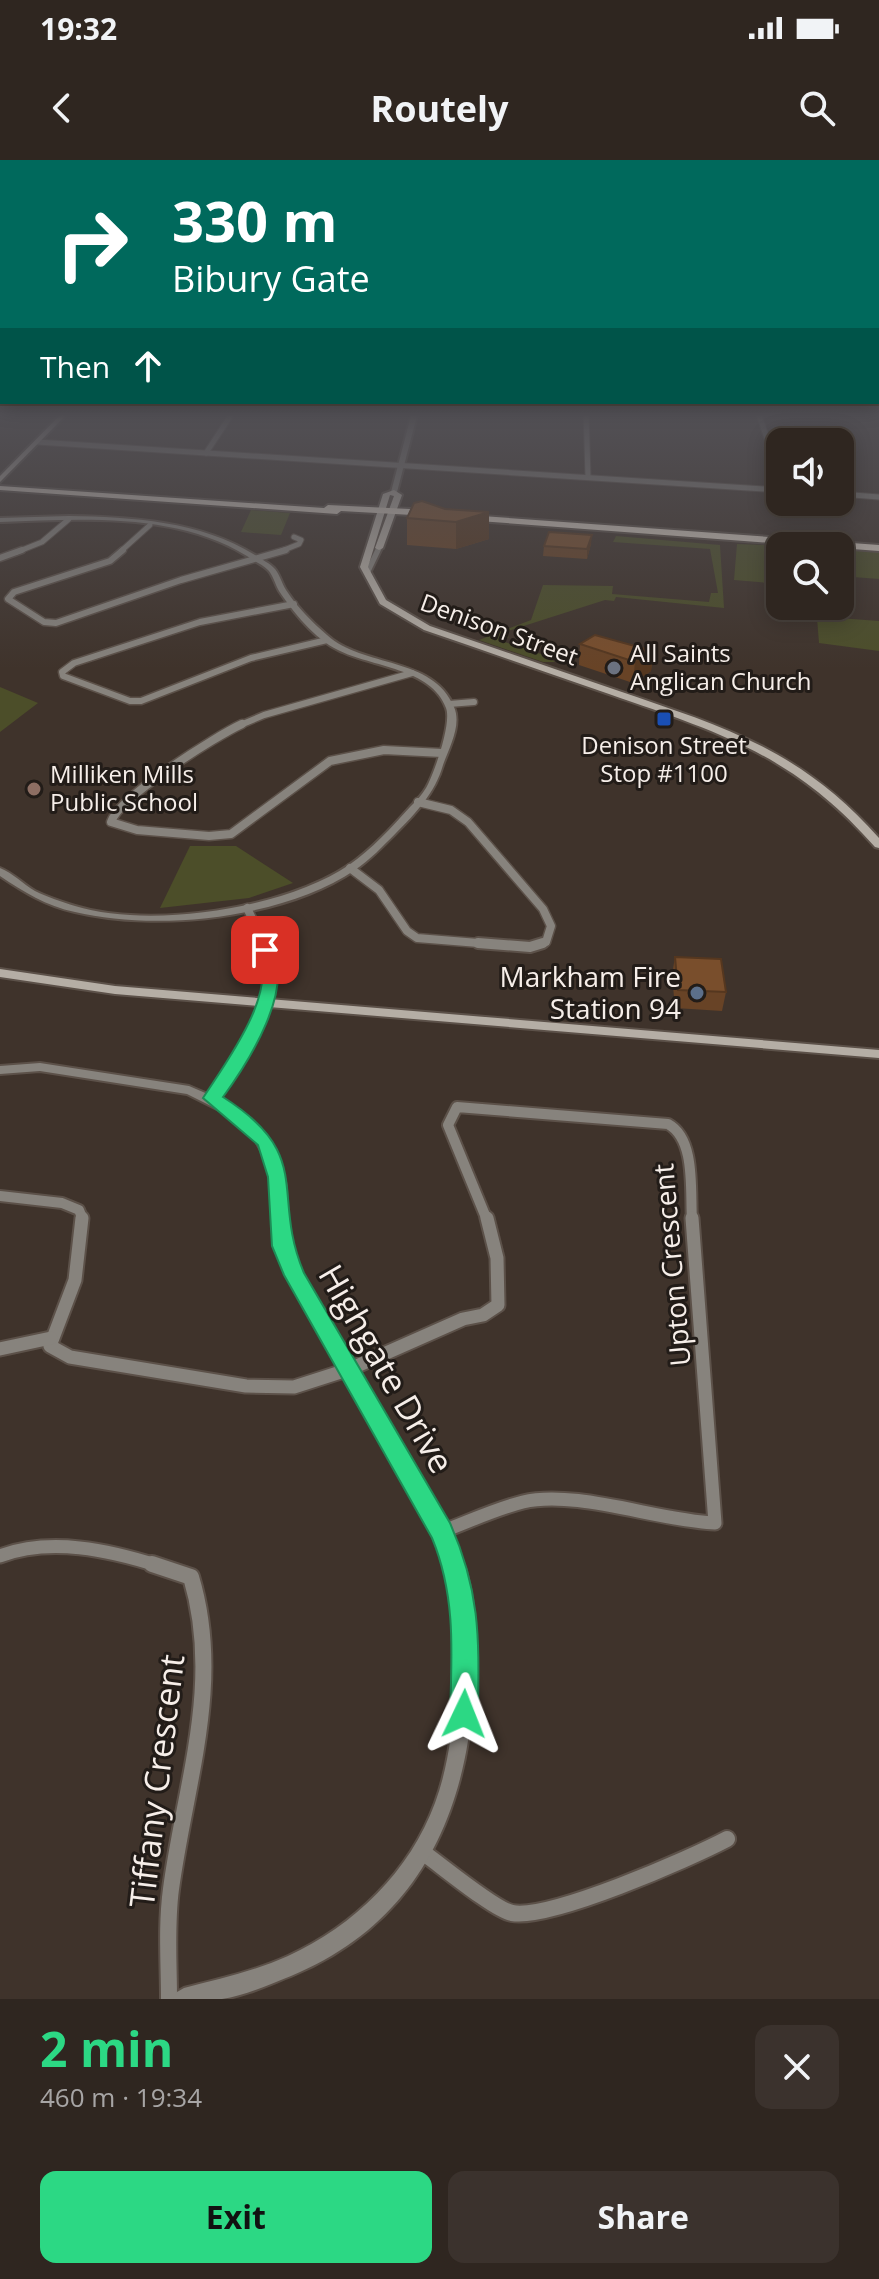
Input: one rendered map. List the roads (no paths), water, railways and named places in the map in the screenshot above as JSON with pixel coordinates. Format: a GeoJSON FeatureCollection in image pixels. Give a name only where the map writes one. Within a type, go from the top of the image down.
{"type":"FeatureCollection","features":[{"type":"Feature","properties":{"kind":"main road"},"geometry":{"type":"LineString","coordinates":[[181,498],[392,513]]}},
{"type":"Feature","properties":{"kind":"main road"},"geometry":{"type":"LineString","coordinates":[[367,573],[364,567],[386,498]]}},
{"type":"Feature","properties":{"kind":"main road"},"geometry":{"type":"LineString","coordinates":[[379,548],[397,498]]}},
{"type":"Feature","properties":{"kind":"main road"},"geometry":{"type":"LineString","coordinates":[[453,517],[879,548]]}},
{"type":"Feature","properties":{"kind":"main road","name":"Denison Street"},"geometry":{"type":"LineString","coordinates":[[367,573],[383,602],[413,622],[716,728],[759,747],[836,797],[879,845]]}},
{"type":"Feature","properties":{"kind":"main road"},"geometry":{"type":"LineString","coordinates":[[0,973],[115,990],[879,1054]]}},
{"type":"Feature","properties":{"kind":"street"},"geometry":{"type":"LineString","coordinates":[[0,520],[69,519],[195,530],[256,558],[274,572],[294,604],[327,640],[412,673],[433,687],[449,704],[452,724],[432,785],[418,802],[350,868],[312,887],[247,908],[165,918],[106,915],[50,901],[28,891],[0,871]]}},
{"type":"Feature","properties":{"kind":"street"},"geometry":{"type":"LineString","coordinates":[[0,558],[42,542],[69,519]]}},
{"type":"Feature","properties":{"kind":"street"},"geometry":{"type":"LineString","coordinates":[[150,525],[110,561],[20,590],[10,594],[8,599],[44,622],[56,623],[295,547],[301,540],[294,537]]}},
{"type":"Feature","properties":{"kind":"street"},"geometry":{"type":"LineString","coordinates":[[367,573],[379,548]]}},
{"type":"Feature","properties":{"kind":"street"},"geometry":{"type":"LineString","coordinates":[[294,604],[200,622],[74,663],[62,672],[130,701],[141,701],[251,658],[327,640]]}},
{"type":"Feature","properties":{"kind":"street"},"geometry":{"type":"LineString","coordinates":[[412,673],[359,693],[263,716],[229,731],[193,751],[122,806],[111,816],[111,822],[137,830],[209,836],[231,834],[330,761],[384,750],[442,753]]}},
{"type":"Feature","properties":{"kind":"street"},"geometry":{"type":"LineString","coordinates":[[449,704],[474,702]]}},
{"type":"Feature","properties":{"kind":"street"},"geometry":{"type":"LineString","coordinates":[[350,868],[379,890],[407,931],[417,938],[530,947],[546,942],[551,926],[543,909],[468,822],[451,810],[418,802]]}},
{"type":"Feature","properties":{"kind":"street"},"geometry":{"type":"LineString","coordinates":[[212,1098],[236,1066],[272,977],[271,960],[247,908]]}},
{"type":"Feature","properties":{"kind":"street","name":"Highgate Drive"},"geometry":{"type":"LineString","coordinates":[[0,1070],[40,1067],[189,1090],[212,1098],[236,1113],[266,1142],[278,1177],[282,1246],[294,1275],[441,1532],[463,1590],[466,1624],[464,1714],[452,1785],[425,1854],[356,1925],[325,1948],[255,1979],[184,1999]]}},
{"type":"Feature","properties":{"kind":"street","name":"Upton Crescent"},"geometry":{"type":"LineString","coordinates":[[350,1369],[463,1319],[483,1315],[498,1305],[501,1278],[499,1255],[487,1217],[448,1125],[457,1107],[467,1105],[637,1119],[668,1124],[679,1130],[686,1144],[716,1504],[715,1523],[682,1522],[556,1500],[525,1501],[441,1532]]}},
{"type":"Feature","properties":{"kind":"street"},"geometry":{"type":"LineString","coordinates":[[0,1196],[62,1203],[79,1210],[83,1220],[77,1241],[75,1280],[50,1346],[70,1357],[246,1386],[294,1387],[350,1369]]}},
{"type":"Feature","properties":{"kind":"street"},"geometry":{"type":"LineString","coordinates":[[0,1349],[51,1338]]}},
{"type":"Feature","properties":{"kind":"street","name":"Tiffany Crescent"},"geometry":{"type":"LineString","coordinates":[[0,1556],[35,1546],[88,1551],[176,1571],[191,1577],[202,1604],[205,1686],[173,1880],[169,1999]]}},
{"type":"Feature","properties":{"kind":"street"},"geometry":{"type":"LineString","coordinates":[[425,1854],[509,1913],[535,1914],[682,1863],[727,1839]]}},
{"type":"Feature","properties":{"kind":"place","name":"All Saints Anglican Church"},"geometry":{"type":"Point","coordinates":[614,668]}},
{"type":"Feature","properties":{"kind":"place","name":"Denison Street Stop #1100"},"geometry":{"type":"Point","coordinates":[664,719]}},
{"type":"Feature","properties":{"kind":"place","name":"Milliken Mills Public School"},"geometry":{"type":"Point","coordinates":[34,789]}},
{"type":"Feature","properties":{"kind":"place","name":"Markham Fire Station 94"},"geometry":{"type":"Point","coordinates":[697,993]}}]}
